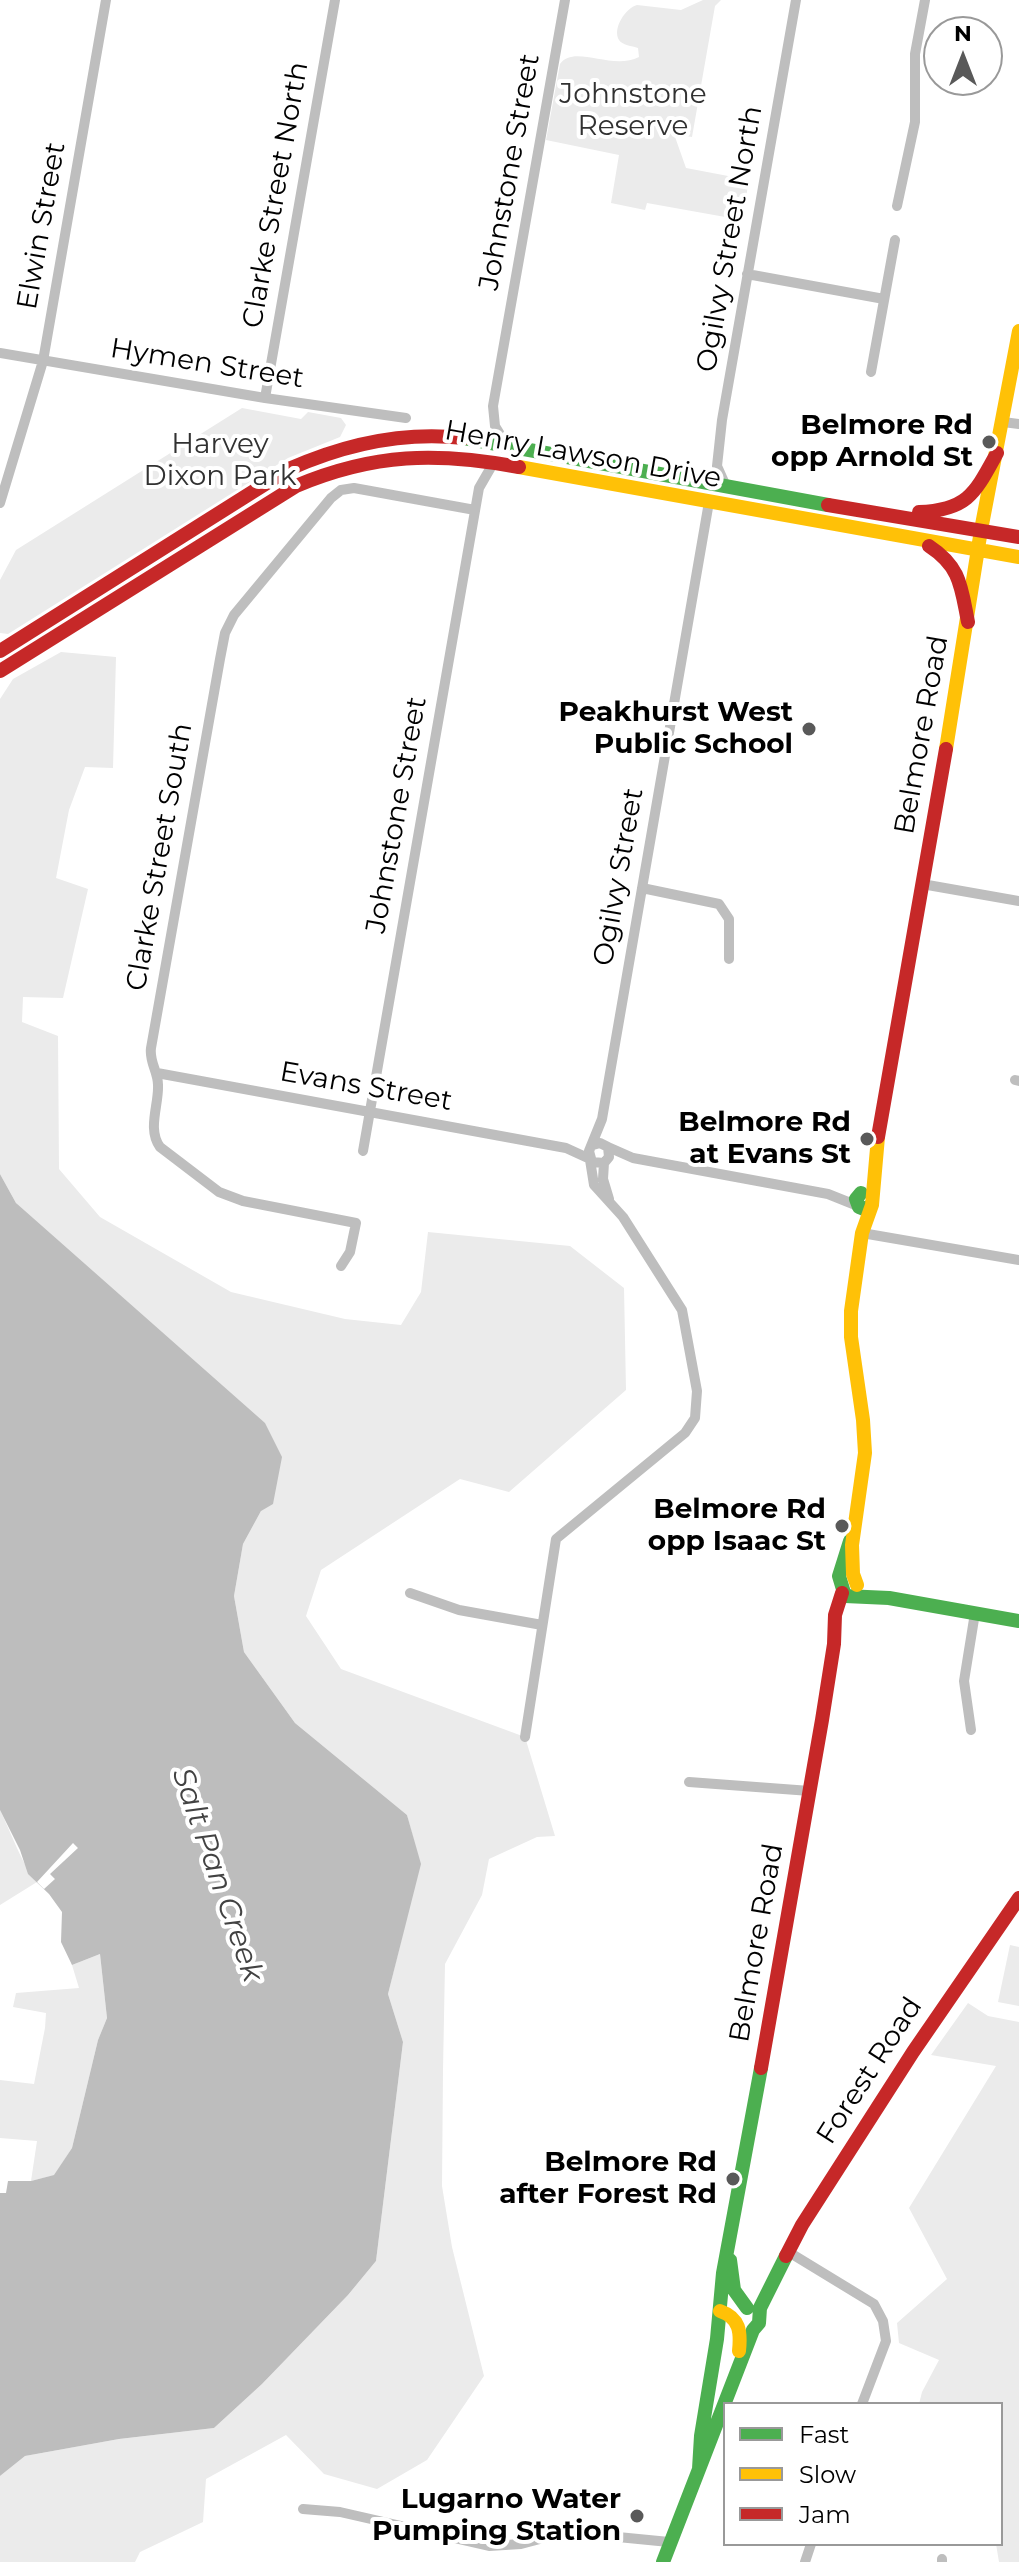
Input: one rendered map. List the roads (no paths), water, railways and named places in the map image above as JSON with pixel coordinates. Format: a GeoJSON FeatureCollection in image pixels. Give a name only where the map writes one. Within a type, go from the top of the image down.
{"type":"FeatureCollection","features":[{"type":"Feature","properties":{"kind":"street","name":"Elwin Street"},"geometry":{"type":"LineString","coordinates":[[0,503],[43,361],[106,0]]}},
{"type":"Feature","properties":{"kind":"street","name":"Clarke Street North"},"geometry":{"type":"LineString","coordinates":[[265,398],[335,0]]}},
{"type":"Feature","properties":{"kind":"street","name":"Johnstone Street"},"geometry":{"type":"LineString","coordinates":[[506,444],[495,426],[493,406],[565,0]]}},
{"type":"Feature","properties":{"kind":"street","name":"Ogilvy Street North"},"geometry":{"type":"LineString","coordinates":[[725,484],[717,466],[747,274],[796,0]]}},
{"type":"Feature","properties":{"kind":"street"},"geometry":{"type":"LineString","coordinates":[[897,206],[916,114],[915,54],[925,0]]}},
{"type":"Feature","properties":{"kind":"street"},"geometry":{"type":"LineString","coordinates":[[871,372],[895,240]]}},
{"type":"Feature","properties":{"kind":"street"},"geometry":{"type":"LineString","coordinates":[[747,274],[884,299]]}},
{"type":"Feature","properties":{"kind":"street","name":"Belmore Road"},"geometry":{"type":"LineString","coordinates":[[699,2469],[699,2444],[720,2311],[722,2272],[729,2252],[834,1644],[840,1633],[849,1590],[853,1534],[865,1452],[865,1430],[850,1318],[862,1233],[863,1200],[876,1149],[968,622],[981,530],[1019,331]]}},
{"type":"Feature","properties":{"kind":"street","name":"Hymen Street"},"geometry":{"type":"LineString","coordinates":[[0,353],[265,398],[406,418]]}},
{"type":"Feature","properties":{"kind":"street"},"geometry":{"type":"LineString","coordinates":[[1003,422],[1019,424]]}},
{"type":"Feature","properties":{"kind":"street","name":"Henry Lawson Drive"},"geometry":{"type":"LineString","coordinates":[[0,651],[272,479],[319,455],[364,441],[414,435],[454,436],[506,444],[873,513],[1019,537]]}},
{"type":"Feature","properties":{"kind":"street"},"geometry":{"type":"LineString","coordinates":[[873,513],[945,512],[960,506],[973,495],[997,453]]}},
{"type":"Feature","properties":{"kind":"street","name":"Henry Lawson Drive"},"geometry":{"type":"LineString","coordinates":[[0,671],[278,496],[313,478],[349,465],[386,457],[422,455],[494,462],[1019,557]]}},
{"type":"Feature","properties":{"kind":"street"},"geometry":{"type":"LineString","coordinates":[[468,458],[476,471],[479,488]]}},
{"type":"Feature","properties":{"kind":"street","name":"Johnstone Street"},"geometry":{"type":"LineString","coordinates":[[363,1151],[479,488],[494,462]]}},
{"type":"Feature","properties":{"kind":"street","name":"Clarke Street South"},"geometry":{"type":"LineString","coordinates":[[341,1266],[350,1252],[356,1223],[226,1196],[160,1147],[154,1130],[158,1094],[151,1048],[222,645],[229,623],[331,498],[341,490],[365,490],[475,510]]}},
{"type":"Feature","properties":{"kind":"street","name":"Ogilvy Street"},"geometry":{"type":"LineString","coordinates":[[592,1145],[602,1119],[709,502]]}},
{"type":"Feature","properties":{"kind":"street"},"geometry":{"type":"LineString","coordinates":[[919,541],[954,564],[962,585],[968,622]]}},
{"type":"Feature","properties":{"kind":"street"},"geometry":{"type":"LineString","coordinates":[[922,884],[1019,901]]}},
{"type":"Feature","properties":{"kind":"street"},"geometry":{"type":"LineString","coordinates":[[642,888],[719,904],[729,919],[729,959]]}},
{"type":"Feature","properties":{"kind":"street","name":"Evans Street"},"geometry":{"type":"LineString","coordinates":[[157,1073],[566,1148],[590,1160]]}},
{"type":"Feature","properties":{"kind":"street","name":"Ogilvy Street"},"geometry":{"type":"LineString","coordinates":[[602,1119],[607,1146]]}},
{"type":"Feature","properties":{"kind":"street"},"geometry":{"type":"LineString","coordinates":[[525,1737],[556,1539],[676,1441],[691,1425],[696,1409],[693,1358],[682,1310],[609,1201],[594,1185],[589,1151],[592,1145],[607,1146],[633,1158],[863,1200]]}},
{"type":"Feature","properties":{"kind":"street","name":"Evans Street"},"geometry":{"type":"LineString","coordinates":[[566,1148],[592,1145]]}},
{"type":"Feature","properties":{"kind":"street"},"geometry":{"type":"LineString","coordinates":[[607,1146],[610,1154],[603,1179],[609,1201]]}},
{"type":"Feature","properties":{"kind":"street"},"geometry":{"type":"LineString","coordinates":[[590,1160],[595,1164],[633,1158]]}},
{"type":"Feature","properties":{"kind":"street"},"geometry":{"type":"LineString","coordinates":[[862,1233],[1019,1260]]}},
{"type":"Feature","properties":{"kind":"street"},"geometry":{"type":"LineString","coordinates":[[849,1590],[1019,1621]]}},
{"type":"Feature","properties":{"kind":"street"},"geometry":{"type":"LineString","coordinates":[[410,1593],[459,1610],[542,1625]]}},
{"type":"Feature","properties":{"kind":"street"},"geometry":{"type":"LineString","coordinates":[[971,1730],[964,1681],[975,1613]]}},
{"type":"Feature","properties":{"kind":"street"},"geometry":{"type":"LineString","coordinates":[[689,1782],[810,1791]]}},
{"type":"Feature","properties":{"kind":"street","name":"Forest Road"},"geometry":{"type":"LineString","coordinates":[[752,2310],[913,2052],[1019,1898]]}},
{"type":"Feature","properties":{"kind":"street"},"geometry":{"type":"LineString","coordinates":[[787,2251],[874,2304],[883,2321],[886,2341],[863,2402]]}},
{"type":"Feature","properties":{"kind":"street","name":"Belmore Road"},"geometry":{"type":"LineString","coordinates":[[729,2252],[734,2290],[752,2310]]}},
{"type":"Feature","properties":{"kind":"street"},"geometry":{"type":"LineString","coordinates":[[726,2402],[738,2371],[743,2326],[741,2311],[752,2310],[759,2323],[743,2326]]}},
{"type":"Feature","properties":{"kind":"street"},"geometry":{"type":"LineString","coordinates":[[720,2311],[730,2314],[743,2326]]}},
{"type":"Feature","properties":{"kind":"street"},"geometry":{"type":"LineString","coordinates":[[663,2562],[723,2409]]}},
{"type":"Feature","properties":{"kind":"street"},"geometry":{"type":"LineString","coordinates":[[303,2509],[340,2512],[489,2546],[521,2544],[577,2533],[669,2542]]}},
{"type":"Feature","properties":{"kind":"water","name":"Salt Pan Creek"},"geometry":{"type":"Polygon","coordinates":[[[0,1174],[16,1203],[265,1423],[282,1457],[273,1504],[261,1511],[243,1544],[234,1596],[244,1652],[295,1723],[407,1815],[421,1864],[388,1994],[403,2042],[376,2261],[348,2295],[262,2384],[214,2428],[119,2439],[25,2456],[0,2476],[0,2193],[6,2193],[8,2181],[31,2181],[54,2175],[72,2148],[98,2040],[107,2018],[100,1954],[72,1965],[61,1942],[62,1912],[28,1874],[0,1810],[0,1174]]]}},
{"type":"Feature","properties":{"kind":"place","name":"Belmore Rd opp Arnold St"},"geometry":{"type":"Point","coordinates":[989,442]}},
{"type":"Feature","properties":{"kind":"place","name":"Peakhurst West Public School"},"geometry":{"type":"Point","coordinates":[809,729]}},
{"type":"Feature","properties":{"kind":"place","name":"Belmore Rd at Evans St"},"geometry":{"type":"Point","coordinates":[867,1139]}},
{"type":"Feature","properties":{"kind":"place","name":"Belmore Rd opp Isaac St"},"geometry":{"type":"Point","coordinates":[842,1526]}},
{"type":"Feature","properties":{"kind":"place","name":"Belmore Rd after Forest Rd"},"geometry":{"type":"Point","coordinates":[733,2179]}},
{"type":"Feature","properties":{"kind":"place","name":"Lugarno Water Pumping Station"},"geometry":{"type":"Point","coordinates":[637,2516]}},
{"type":"Feature","properties":{"kind":"park label","name":"Johnstone Reserve"},"geometry":{"type":"Point","coordinates":[633,111]}},
{"type":"Feature","properties":{"kind":"park label","name":"Harvey Dixon Park"},"geometry":{"type":"Point","coordinates":[220,461]}}]}
